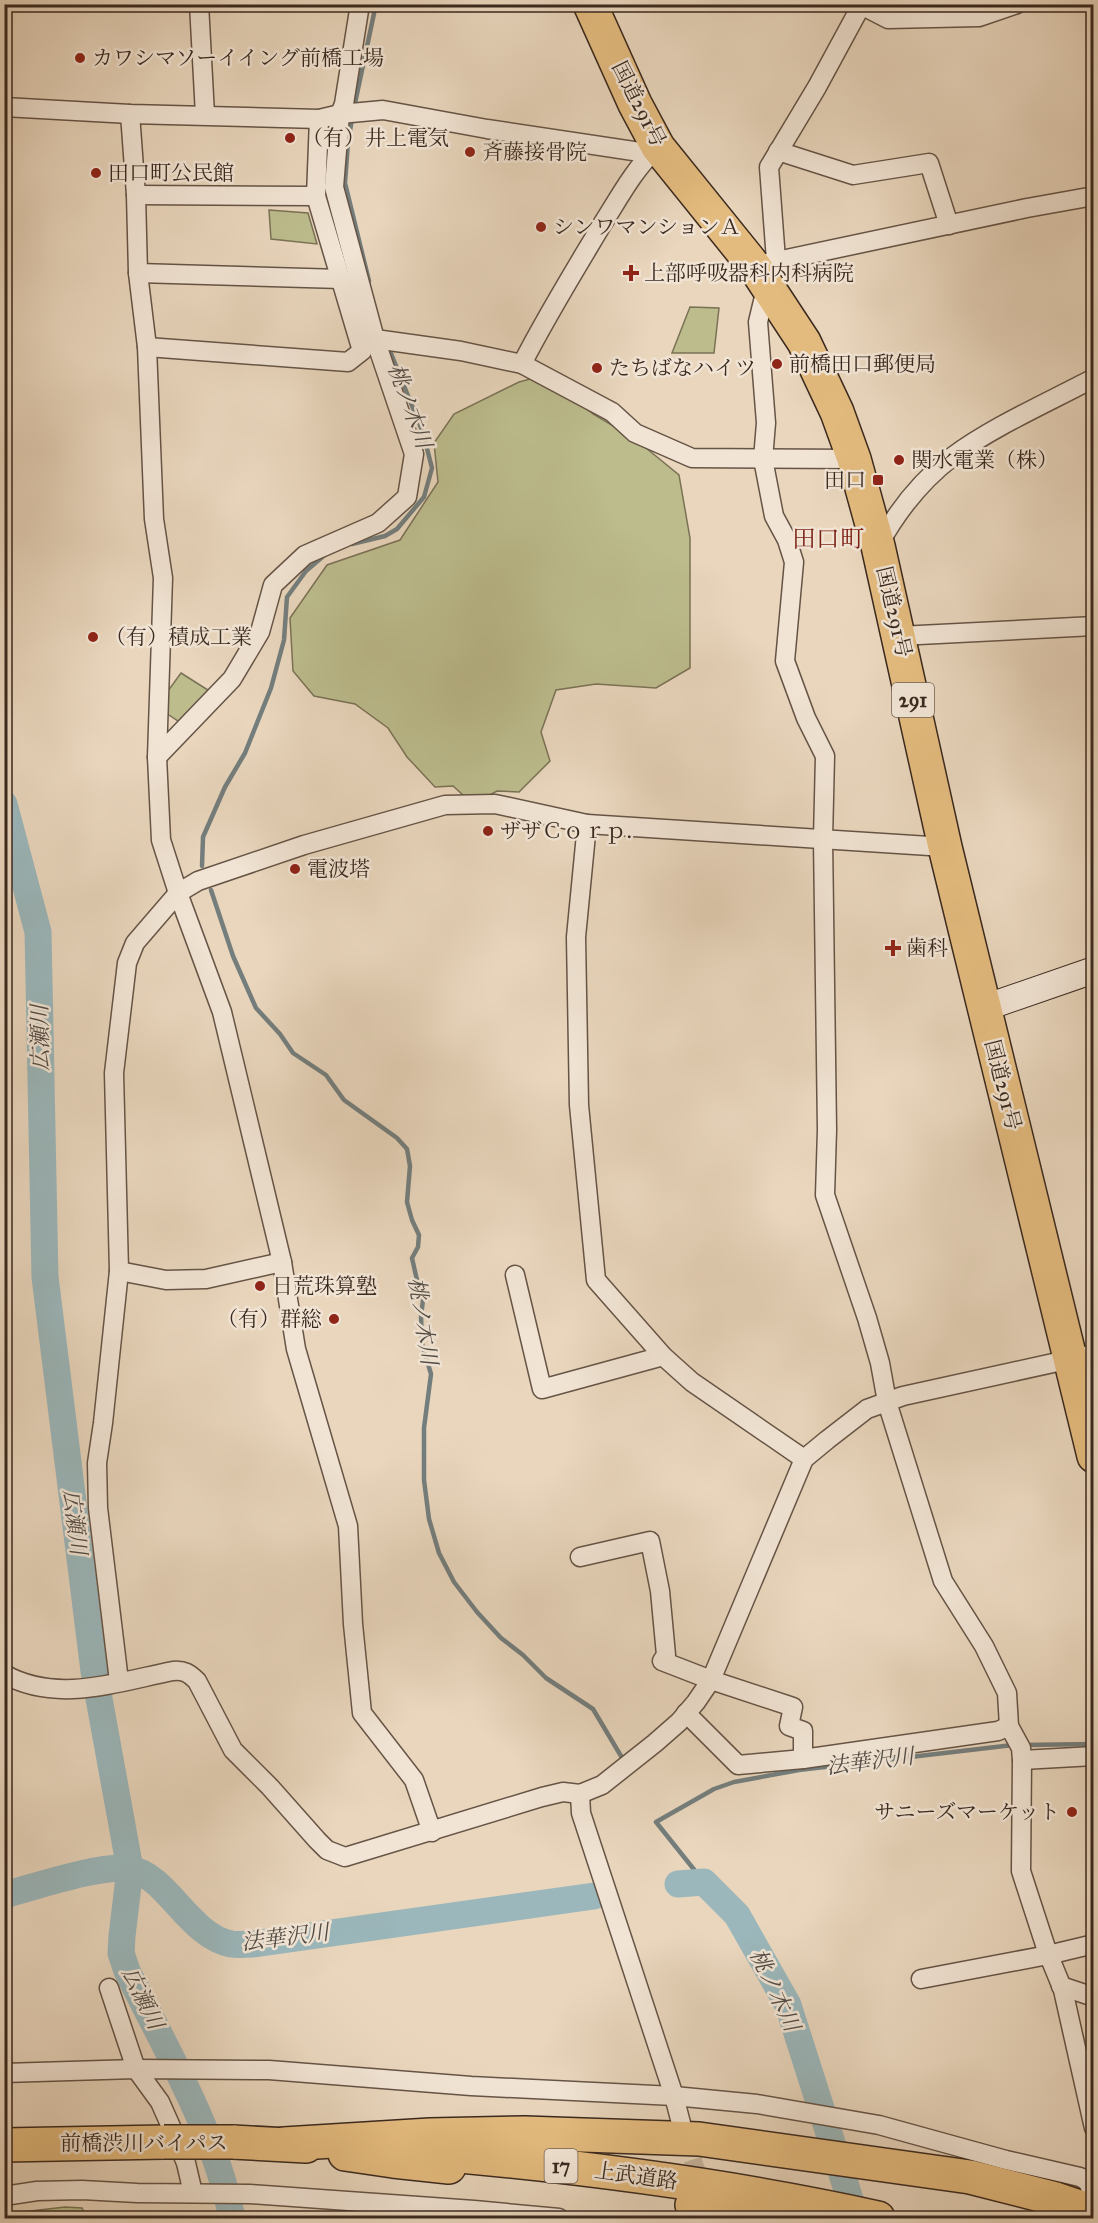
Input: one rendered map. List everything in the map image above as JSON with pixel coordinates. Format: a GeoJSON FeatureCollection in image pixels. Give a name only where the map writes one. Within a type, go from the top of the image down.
{"type":"FeatureCollection","features":[{"type":"Feature","properties":{"kind":"highway","name":"国道291号"},"geometry":{"type":"LineString","coordinates":[[590,4],[635,104],[658,147],[767,272],[837,412],[854,459],[878,546],[945,847],[984,1008],[1082,1357],[1094,1456]]}},
{"type":"Feature","properties":{"kind":"highway"},"geometry":{"type":"LineString","coordinates":[[284,2144],[430,2135],[525,2133],[699,2139],[970,2177],[1056,2199],[1092,2190]]}},
{"type":"Feature","properties":{"kind":"highway","name":"前橋渋川バイパス"},"geometry":{"type":"LineString","coordinates":[[4,2145],[164,2142],[284,2144]]}},
{"type":"Feature","properties":{"kind":"highway"},"geometry":{"type":"LineString","coordinates":[[284,2144],[393,2161],[553,2177],[754,2218]]}},
{"type":"Feature","properties":{"kind":"highway","name":"上武道路"},"geometry":{"type":"LineString","coordinates":[[284,2144],[437,2154],[611,2172],[750,2193],[878,2218]]}},
{"type":"Feature","properties":{"kind":"street"},"geometry":{"type":"LineString","coordinates":[[199,4],[205,115]]}},
{"type":"Feature","properties":{"kind":"street"},"geometry":{"type":"LineString","coordinates":[[157,757],[232,679],[260,632],[273,585],[306,555],[378,523],[407,497],[414,454],[375,339],[334,187],[340,114],[344,104],[360,4]]}},
{"type":"Feature","properties":{"kind":"street"},"geometry":{"type":"LineString","coordinates":[[1017,4],[979,17],[888,19],[862,5],[769,167],[767,272],[758,322],[766,423],[763,459],[774,516],[787,540],[794,562],[785,661],[806,718],[825,756],[823,839],[827,1119],[825,1195],[877,1352],[887,1402],[943,1581],[984,1646],[1007,1693],[1009,1726],[1021,1748],[1022,1760],[1021,1871],[1048,1955],[1061,1986],[1094,2128]]}},
{"type":"Feature","properties":{"kind":"street"},"geometry":{"type":"LineString","coordinates":[[4,107],[130,114],[319,119],[340,114],[383,110],[487,129],[640,152],[658,147]]}},
{"type":"Feature","properties":{"kind":"street"},"geometry":{"type":"LineString","coordinates":[[130,114],[136,195],[138,273],[147,347],[154,519],[163,578],[157,757],[161,840],[222,1012],[282,1262],[296,1349],[348,1526],[353,1624],[362,1713],[414,1780],[432,1832]]}},
{"type":"Feature","properties":{"kind":"street"},"geometry":{"type":"LineString","coordinates":[[147,347],[348,362],[362,351],[316,196],[319,119]]}},
{"type":"Feature","properties":{"kind":"street"},"geometry":{"type":"LineString","coordinates":[[522,363],[550,310],[617,202],[645,159],[658,147]]}},
{"type":"Feature","properties":{"kind":"street"},"geometry":{"type":"LineString","coordinates":[[778,151],[853,175],[929,162],[949,225]]}},
{"type":"Feature","properties":{"kind":"street"},"geometry":{"type":"LineString","coordinates":[[136,195],[316,196]]}},
{"type":"Feature","properties":{"kind":"street"},"geometry":{"type":"LineString","coordinates":[[767,272],[949,225],[1094,196]]}},
{"type":"Feature","properties":{"kind":"street"},"geometry":{"type":"LineString","coordinates":[[138,273],[341,279]]}},
{"type":"Feature","properties":{"kind":"street"},"geometry":{"type":"LineString","coordinates":[[375,339],[461,351],[522,363],[612,412],[635,433],[692,458],[854,459]]}},
{"type":"Feature","properties":{"kind":"street"},"geometry":{"type":"LineString","coordinates":[[878,546],[891,523],[914,494],[952,458],[986,436],[1094,378]]}},
{"type":"Feature","properties":{"kind":"street"},"geometry":{"type":"LineString","coordinates":[[899,636],[1094,626]]}},
{"type":"Feature","properties":{"kind":"street"},"geometry":{"type":"LineString","coordinates":[[116,1682],[99,1519],[96,1463],[103,1423],[119,1270],[114,1073],[127,963],[135,943],[178,893],[198,881],[304,845],[445,805],[495,804],[587,824],[945,847]]}},
{"type":"Feature","properties":{"kind":"street"},"geometry":{"type":"LineString","coordinates":[[587,824],[576,937],[579,1083],[596,1280],[663,1356],[692,1382],[804,1459]]}},
{"type":"Feature","properties":{"kind":"street"},"geometry":{"type":"LineString","coordinates":[[984,1008],[1094,970]]}},
{"type":"Feature","properties":{"kind":"street"},"geometry":{"type":"LineString","coordinates":[[119,1270],[166,1280],[206,1280],[282,1262]]}},
{"type":"Feature","properties":{"kind":"street"},"geometry":{"type":"LineString","coordinates":[[515,1275],[542,1389],[663,1356]]}},
{"type":"Feature","properties":{"kind":"street"},"geometry":{"type":"LineString","coordinates":[[4,1674],[43,1688],[74,1690],[173,1671],[190,1674],[197,1682],[232,1750],[270,1787],[317,1840],[336,1855],[345,1857],[542,1797],[563,1792],[580,1794],[602,1785],[648,1749],[686,1713],[711,1680],[804,1459],[867,1408],[903,1396],[1082,1357]]}},
{"type":"Feature","properties":{"kind":"street"},"geometry":{"type":"LineString","coordinates":[[580,1557],[650,1541],[660,1591],[666,1655],[662,1661],[793,1707],[789,1726],[803,1731],[803,1759]]}},
{"type":"Feature","properties":{"kind":"street"},"geometry":{"type":"LineString","coordinates":[[686,1713],[738,1765],[803,1759],[998,1731],[1009,1726]]}},
{"type":"Feature","properties":{"kind":"street"},"geometry":{"type":"LineString","coordinates":[[1022,1760],[1094,1756]]}},
{"type":"Feature","properties":{"kind":"street"},"geometry":{"type":"LineString","coordinates":[[580,1794],[581,1813],[674,2096],[682,2127]]}},
{"type":"Feature","properties":{"kind":"street"},"geometry":{"type":"LineString","coordinates":[[921,1979],[1094,1944]]}},
{"type":"Feature","properties":{"kind":"street"},"geometry":{"type":"LineString","coordinates":[[1061,1986],[1094,1997]]}},
{"type":"Feature","properties":{"kind":"street"},"geometry":{"type":"LineString","coordinates":[[109,1988],[141,2069],[160,2102],[186,2163],[193,2193]]}},
{"type":"Feature","properties":{"kind":"street"},"geometry":{"type":"LineString","coordinates":[[4,2073],[141,2069],[269,2070],[471,2086],[674,2096],[757,2104],[879,2125],[1006,2160],[1080,2177],[1092,2190]]}},
{"type":"Feature","properties":{"kind":"street"},"geometry":{"type":"LineString","coordinates":[[4,2196],[37,2191],[82,2190],[250,2194],[336,2210],[474,2210],[559,2218]]}},
{"type":"Feature","properties":{"kind":"green space"},"geometry":{"type":"Polygon","coordinates":[[[269,210],[308,213],[317,244],[271,239],[269,210]]]}},
{"type":"Feature","properties":{"kind":"green space"},"geometry":{"type":"Polygon","coordinates":[[[690,307],[719,308],[714,353],[672,353],[690,307]]]}},
{"type":"Feature","properties":{"kind":"green space"},"geometry":{"type":"Polygon","coordinates":[[[530,379],[576,400],[593,414],[635,439],[679,475],[690,538],[690,668],[656,688],[596,684],[556,690],[541,732],[550,761],[519,792],[497,791],[473,804],[453,786],[435,787],[407,757],[388,728],[355,704],[314,696],[293,671],[290,618],[327,565],[400,540],[438,482],[434,443],[454,414],[519,382],[530,379]]]}},
{"type":"Feature","properties":{"kind":"green space"},"geometry":{"type":"Polygon","coordinates":[[[181,673],[211,692],[181,723],[163,711],[165,695],[181,673]]]}},
{"type":"Feature","properties":{"kind":"green space"},"geometry":{"type":"Polygon","coordinates":[[[65,2207],[82,2208],[87,2218],[5,2218],[5,2214],[65,2207]]]}},
{"type":"Feature","properties":{"kind":"waterway","name":"桃ノ木川"},"geometry":{"type":"LineString","coordinates":[[354,108],[376,4]]}},
{"type":"Feature","properties":{"kind":"waterway","name":"桃ノ木川"},"geometry":{"type":"LineString","coordinates":[[352,119],[345,183],[369,281]]}},
{"type":"Feature","properties":{"kind":"waterway","name":"桃ノ木川"},"geometry":{"type":"LineString","coordinates":[[352,544],[385,536],[397,529],[424,497],[432,468],[423,433],[388,346]]}},
{"type":"Feature","properties":{"kind":"waterway","name":"桃ノ木川"},"geometry":{"type":"LineString","coordinates":[[202,866],[203,837],[225,787],[245,753],[271,688],[284,640],[287,597],[306,571],[327,553]]}},
{"type":"Feature","properties":{"kind":"waterway","name":"広瀬川"},"geometry":{"type":"LineString","coordinates":[[4,804],[38,932],[45,1277],[94,1671],[130,1869],[121,1953],[127,1971],[201,2122],[214,2154],[232,2218]]}},
{"type":"Feature","properties":{"kind":"waterway","name":"桃ノ木川"},"geometry":{"type":"LineString","coordinates":[[211,890],[233,956],[256,1008],[280,1034],[293,1053],[326,1075],[344,1100],[397,1138],[407,1149],[410,1166],[407,1202],[419,1235],[418,1247],[412,1258],[423,1300],[422,1344],[431,1374],[424,1428],[424,1480],[429,1519],[439,1553],[454,1582],[477,1612],[501,1638],[523,1655],[546,1678],[593,1709],[621,1756]]}},
{"type":"Feature","properties":{"kind":"waterway","name":"法華沢川"},"geometry":{"type":"LineString","coordinates":[[1024,1745],[1094,1744]]}},
{"type":"Feature","properties":{"kind":"waterway","name":"法華沢川"},"geometry":{"type":"LineString","coordinates":[[704,1882],[656,1822],[714,1789],[734,1782],[799,1770],[1013,1745]]}},
{"type":"Feature","properties":{"kind":"waterway","name":"法華沢川"},"geometry":{"type":"LineString","coordinates":[[4,1895],[86,1873],[118,1868],[130,1869],[155,1882],[202,1929],[231,1944],[254,1944],[594,1896]]}},
{"type":"Feature","properties":{"kind":"waterway","name":"桃ノ木川"},"geometry":{"type":"LineString","coordinates":[[678,1884],[704,1882],[737,1915],[788,2005],[856,2218]]}},
{"type":"Feature","properties":{"kind":"tunnel"},"geometry":{"type":"LineString","coordinates":[[684,2134],[703,2190]]}},
{"type":"Feature","properties":{"kind":"place","name":"カワシマソーイイング前橋工場"},"geometry":{"type":"Point","coordinates":[80,58]}},
{"type":"Feature","properties":{"kind":"place","name":"（有）井上電気"},"geometry":{"type":"Point","coordinates":[290,138]}},
{"type":"Feature","properties":{"kind":"place","name":"斉藤接骨院"},"geometry":{"type":"Point","coordinates":[470,152]}},
{"type":"Feature","properties":{"kind":"place","name":"田口町公民館"},"geometry":{"type":"Point","coordinates":[96,173]}},
{"type":"Feature","properties":{"kind":"place","name":"シンワマンションＡ"},"geometry":{"type":"Point","coordinates":[541,227]}},
{"type":"Feature","properties":{"kind":"place","name":"上部呼吸器科内科病院"},"geometry":{"type":"Point","coordinates":[631,273]}},
{"type":"Feature","properties":{"kind":"place","name":"前橋田口郵便局"},"geometry":{"type":"Point","coordinates":[777,364]}},
{"type":"Feature","properties":{"kind":"place","name":"たちばなハイツ"},"geometry":{"type":"Point","coordinates":[597,368]}},
{"type":"Feature","properties":{"kind":"place","name":"関水電業（株）"},"geometry":{"type":"Point","coordinates":[899,460]}},
{"type":"Feature","properties":{"kind":"place","name":"田口"},"geometry":{"type":"Point","coordinates":[878,480]}},
{"type":"Feature","properties":{"kind":"place","name":"（有）積成工業"},"geometry":{"type":"Point","coordinates":[93,637]}},
{"type":"Feature","properties":{"kind":"place","name":"ザザＣｏｒｐ．"},"geometry":{"type":"Point","coordinates":[488,831]}},
{"type":"Feature","properties":{"kind":"place","name":"電波塔"},"geometry":{"type":"Point","coordinates":[295,869]}},
{"type":"Feature","properties":{"kind":"place","name":"歯科"},"geometry":{"type":"Point","coordinates":[893,948]}},
{"type":"Feature","properties":{"kind":"place","name":"日荒珠算塾"},"geometry":{"type":"Point","coordinates":[260,1286]}},
{"type":"Feature","properties":{"kind":"place","name":"（有）群総"},"geometry":{"type":"Point","coordinates":[334,1319]}},
{"type":"Feature","properties":{"kind":"place","name":"サニーズマーケット"},"geometry":{"type":"Point","coordinates":[1072,1812]}},
{"type":"Feature","properties":{"kind":"district","name":"田口町"},"geometry":{"type":"Point","coordinates":[828,539]}}]}
